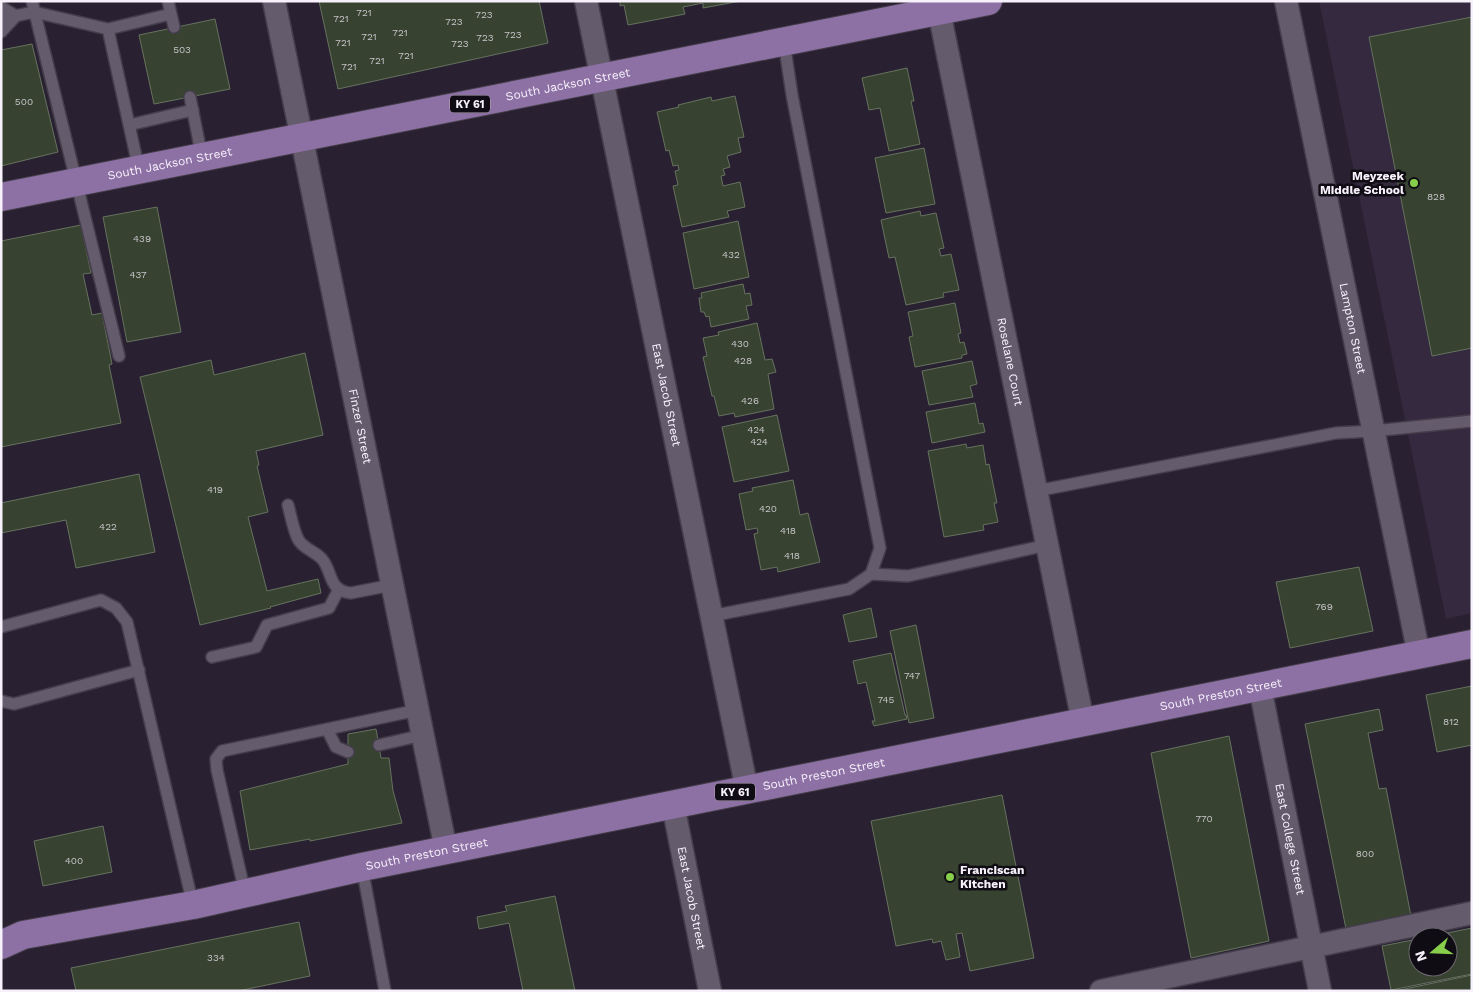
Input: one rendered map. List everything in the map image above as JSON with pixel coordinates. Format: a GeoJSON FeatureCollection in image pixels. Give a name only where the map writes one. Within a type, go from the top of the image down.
{"type":"FeatureCollection","features":[{"type":"Feature","properties":{"kind":"main road","name":"South Jackson Street"},"geometry":{"type":"LineString","coordinates":[[1,197],[784,42],[938,6],[988,1]]}},
{"type":"Feature","properties":{"kind":"main road","name":"South Preston Street"},"geometry":{"type":"LineString","coordinates":[[1,945],[23,935],[193,905],[362,867],[1472,644]]}},
{"type":"Feature","properties":{"kind":"street","name":"Finzer Street"},"geometry":{"type":"LineString","coordinates":[[274,1],[446,850]]}},
{"type":"Feature","properties":{"kind":"street","name":"East Jacob Street"},"geometry":{"type":"LineString","coordinates":[[586,1],[747,790]]}},
{"type":"Feature","properties":{"kind":"street","name":"Lampton Street"},"geometry":{"type":"LineString","coordinates":[[1286,1],[1419,655]]}},
{"type":"Feature","properties":{"kind":"street","name":"Roselane Court"},"geometry":{"type":"LineString","coordinates":[[938,6],[1083,722]]}},
{"type":"Feature","properties":{"kind":"street","name":"East College Street"},"geometry":{"type":"LineString","coordinates":[[1260,687],[1320,991]]}},
{"type":"Feature","properties":{"kind":"street","name":"East Jacob Street"},"geometry":{"type":"LineString","coordinates":[[672,805],[710,991]]}},
{"type":"Feature","properties":{"kind":"street"},"geometry":{"type":"LineString","coordinates":[[1102,991],[1472,913]]}},
{"type":"Feature","properties":{"kind":"lane"},"geometry":{"type":"LineString","coordinates":[[168,1],[174,27]]}},
{"type":"Feature","properties":{"kind":"lane"},"geometry":{"type":"LineString","coordinates":[[1,32],[16,16],[33,6],[108,29],[171,14]]}},
{"type":"Feature","properties":{"kind":"lane"},"geometry":{"type":"LineString","coordinates":[[33,6],[119,356]]}},
{"type":"Feature","properties":{"kind":"lane"},"geometry":{"type":"LineString","coordinates":[[1,7],[16,16]]}},
{"type":"Feature","properties":{"kind":"lane"},"geometry":{"type":"LineString","coordinates":[[1,19],[16,16]]}},
{"type":"Feature","properties":{"kind":"lane"},"geometry":{"type":"LineString","coordinates":[[108,29],[139,170]]}},
{"type":"Feature","properties":{"kind":"lane"},"geometry":{"type":"LineString","coordinates":[[711,616],[849,589],[871,574],[880,548],[792,95],[784,42]]}},
{"type":"Feature","properties":{"kind":"lane"},"geometry":{"type":"LineString","coordinates":[[190,97],[202,157]]}},
{"type":"Feature","properties":{"kind":"lane"},"geometry":{"type":"LineString","coordinates":[[129,124],[193,110]]}},
{"type":"Feature","properties":{"kind":"lane"},"geometry":{"type":"LineString","coordinates":[[1036,491],[1336,433],[1373,432],[1472,421]]}},
{"type":"Feature","properties":{"kind":"lane"},"geometry":{"type":"LineString","coordinates":[[288,505],[299,541],[323,560],[333,583],[339,589],[351,593],[392,585]]}},
{"type":"Feature","properties":{"kind":"lane"},"geometry":{"type":"LineString","coordinates":[[871,574],[908,576],[1047,545]]}},
{"type":"Feature","properties":{"kind":"lane"},"geometry":{"type":"LineString","coordinates":[[212,657],[256,647],[267,624],[328,608],[339,589]]}},
{"type":"Feature","properties":{"kind":"lane"},"geometry":{"type":"LineString","coordinates":[[1,627],[101,600],[116,608],[127,622],[193,905]]}},
{"type":"Feature","properties":{"kind":"lane"},"geometry":{"type":"LineString","coordinates":[[1,700],[14,704],[139,670]]}},
{"type":"Feature","properties":{"kind":"lane"},"geometry":{"type":"LineString","coordinates":[[245,893],[217,770],[216,759],[222,751],[418,710]]}},
{"type":"Feature","properties":{"kind":"lane"},"geometry":{"type":"LineString","coordinates":[[327,729],[336,747],[348,752]]}},
{"type":"Feature","properties":{"kind":"lane"},"geometry":{"type":"LineString","coordinates":[[379,745],[423,735]]}},
{"type":"Feature","properties":{"kind":"lane"},"geometry":{"type":"LineString","coordinates":[[362,867],[385,991]]}},
{"type":"Feature","properties":{"kind":"shaded area","name":"Meyzeek Middle School"},"geometry":{"type":"Polygon","coordinates":[[[1319,1],[1472,1],[1472,613],[1446,619],[1319,1]]]}},
{"type":"Feature","properties":{"kind":"building"},"geometry":{"type":"Polygon","coordinates":[[[319,1],[539,1],[548,43],[338,89],[319,1]]]}},
{"type":"Feature","properties":{"kind":"building"},"geometry":{"type":"Polygon","coordinates":[[[620,1],[741,1],[703,8],[703,3],[683,7],[685,14],[628,25],[624,5],[620,6],[620,1]]]}},
{"type":"Feature","properties":{"kind":"building","name":"Meyzeek Middle School"},"geometry":{"type":"Polygon","coordinates":[[[1472,17],[1472,348],[1432,356],[1369,37],[1472,17]]]}},
{"type":"Feature","properties":{"kind":"building"},"geometry":{"type":"Polygon","coordinates":[[[215,19],[230,89],[154,104],[139,35],[215,19]]]}},
{"type":"Feature","properties":{"kind":"building"},"geometry":{"type":"Polygon","coordinates":[[[32,44],[58,152],[1,166],[1,50],[32,44]]]}},
{"type":"Feature","properties":{"kind":"building"},"geometry":{"type":"Polygon","coordinates":[[[907,68],[914,101],[911,101],[920,144],[889,151],[880,108],[869,110],[862,78],[907,68]]]}},
{"type":"Feature","properties":{"kind":"building"},"geometry":{"type":"Polygon","coordinates":[[[735,96],[744,137],[738,138],[741,152],[727,156],[730,167],[723,169],[725,175],[721,176],[723,186],[740,182],[745,207],[727,211],[729,217],[682,227],[673,186],[678,185],[675,171],[679,170],[678,165],[673,166],[669,150],[666,151],[657,112],[711,97],[712,101],[735,96]]]}},
{"type":"Feature","properties":{"kind":"building"},"geometry":{"type":"Polygon","coordinates":[[[924,148],[935,204],[886,213],[875,158],[924,148]]]}},
{"type":"Feature","properties":{"kind":"building"},"geometry":{"type":"Polygon","coordinates":[[[157,207],[181,332],[127,342],[103,217],[157,207]]]}},
{"type":"Feature","properties":{"kind":"building"},"geometry":{"type":"Polygon","coordinates":[[[920,211],[921,216],[936,213],[944,248],[939,249],[941,256],[951,254],[959,290],[943,293],[944,297],[906,305],[895,257],[889,258],[881,220],[920,211]]]}},
{"type":"Feature","properties":{"kind":"building"},"geometry":{"type":"Polygon","coordinates":[[[738,221],[749,277],[694,289],[683,233],[738,221]]]}},
{"type":"Feature","properties":{"kind":"building"},"geometry":{"type":"Polygon","coordinates":[[[81,225],[91,273],[83,274],[92,315],[102,313],[112,364],[109,365],[121,423],[1,447],[1,241],[81,225]]]}},
{"type":"Feature","properties":{"kind":"building"},"geometry":{"type":"Polygon","coordinates":[[[743,284],[745,294],[750,293],[752,305],[746,306],[749,319],[711,327],[709,316],[706,317],[704,312],[701,312],[699,298],[702,298],[701,293],[743,284]]]}},
{"type":"Feature","properties":{"kind":"building"},"geometry":{"type":"Polygon","coordinates":[[[955,303],[961,333],[958,334],[960,343],[964,342],[967,354],[962,355],[962,358],[915,367],[909,337],[913,336],[908,312],[955,303]]]}},
{"type":"Feature","properties":{"kind":"building"},"geometry":{"type":"Polygon","coordinates":[[[757,323],[765,360],[772,359],[776,372],[768,374],[774,409],[735,417],[734,413],[719,416],[714,396],[712,396],[703,357],[707,356],[703,338],[719,335],[718,332],[757,323]]]}},
{"type":"Feature","properties":{"kind":"building"},"geometry":{"type":"Polygon","coordinates":[[[305,353],[323,435],[256,451],[259,465],[257,466],[268,512],[248,517],[267,591],[318,579],[321,593],[271,608],[200,625],[140,377],[211,360],[214,375],[305,353]]]}},
{"type":"Feature","properties":{"kind":"building"},"geometry":{"type":"Polygon","coordinates":[[[972,361],[977,384],[970,386],[973,397],[929,405],[922,371],[972,361]]]}},
{"type":"Feature","properties":{"kind":"building"},"geometry":{"type":"Polygon","coordinates":[[[975,403],[979,424],[983,423],[985,432],[932,443],[926,412],[975,403]]]}},
{"type":"Feature","properties":{"kind":"building"},"geometry":{"type":"Polygon","coordinates":[[[777,415],[789,471],[734,482],[722,427],[777,415]]]}},
{"type":"Feature","properties":{"kind":"building"},"geometry":{"type":"Polygon","coordinates":[[[966,444],[967,448],[983,445],[986,465],[989,464],[997,503],[994,503],[998,522],[983,525],[984,530],[944,537],[928,451],[966,444]]]}},
{"type":"Feature","properties":{"kind":"building"},"geometry":{"type":"Polygon","coordinates":[[[139,474],[155,552],[76,568],[66,520],[1,533],[1,503],[139,474]]]}},
{"type":"Feature","properties":{"kind":"building"},"geometry":{"type":"Polygon","coordinates":[[[793,480],[800,515],[808,513],[820,562],[778,572],[777,567],[761,570],[754,534],[758,533],[757,528],[746,530],[739,494],[753,491],[752,488],[793,480]]]}},
{"type":"Feature","properties":{"kind":"building"},"geometry":{"type":"Polygon","coordinates":[[[1359,567],[1373,631],[1290,648],[1276,582],[1359,567]]]}},
{"type":"Feature","properties":{"kind":"building"},"geometry":{"type":"Polygon","coordinates":[[[871,608],[877,637],[849,642],[843,615],[871,608]]]}},
{"type":"Feature","properties":{"kind":"building"},"geometry":{"type":"Polygon","coordinates":[[[916,625],[934,718],[909,723],[890,631],[916,625]]]}},
{"type":"Feature","properties":{"kind":"building"},"geometry":{"type":"Polygon","coordinates":[[[891,653],[907,719],[874,726],[872,721],[875,721],[866,682],[858,684],[853,661],[891,653]]]}},
{"type":"Feature","properties":{"kind":"building"},"geometry":{"type":"Polygon","coordinates":[[[1472,686],[1472,745],[1437,752],[1426,695],[1472,686]]]}},
{"type":"Feature","properties":{"kind":"building"},"geometry":{"type":"Polygon","coordinates":[[[1379,709],[1383,730],[1368,733],[1379,789],[1386,788],[1411,916],[1346,929],[1305,724],[1379,709]]]}},
{"type":"Feature","properties":{"kind":"building"},"geometry":{"type":"Polygon","coordinates":[[[376,729],[381,758],[389,758],[393,791],[402,823],[310,841],[310,839],[250,850],[240,791],[348,764],[348,734],[376,729]]]}},
{"type":"Feature","properties":{"kind":"building"},"geometry":{"type":"Polygon","coordinates":[[[1229,736],[1269,941],[1191,958],[1151,753],[1229,736]]]}},
{"type":"Feature","properties":{"kind":"building","name":"Franciscan Kitchen"},"geometry":{"type":"Polygon","coordinates":[[[1002,795],[1034,958],[970,971],[962,933],[956,934],[960,957],[946,960],[941,941],[933,943],[932,939],[896,946],[871,821],[1002,795]]]}},
{"type":"Feature","properties":{"kind":"building"},"geometry":{"type":"Polygon","coordinates":[[[103,826],[112,872],[43,886],[34,841],[103,826]]]}},
{"type":"Feature","properties":{"kind":"building"},"geometry":{"type":"Polygon","coordinates":[[[555,896],[575,991],[523,991],[509,923],[479,929],[477,917],[507,911],[505,906],[555,896]]]}},
{"type":"Feature","properties":{"kind":"building"},"geometry":{"type":"Polygon","coordinates":[[[299,922],[310,976],[238,991],[76,991],[71,968],[299,922]]]}},
{"type":"Feature","properties":{"kind":"building"},"geometry":{"type":"Polygon","coordinates":[[[1472,928],[1472,974],[1458,977],[1458,931],[1472,928]]]}},
{"type":"Feature","properties":{"kind":"building"},"geometry":{"type":"Polygon","coordinates":[[[1408,941],[1408,977],[1457,977],[1391,990],[1382,946],[1408,941]]]}},
{"type":"Feature","properties":{"kind":"building"},"geometry":{"type":"Polygon","coordinates":[[[1472,975],[1472,991],[1395,991],[1472,975]]]}},
{"type":"Feature","properties":{"kind":"place","name":"Meyzeek Middle School"},"geometry":{"type":"Point","coordinates":[1414,183]}},
{"type":"Feature","properties":{"kind":"place","name":"Franciscan Kitchen"},"geometry":{"type":"Point","coordinates":[950,877]}}]}
